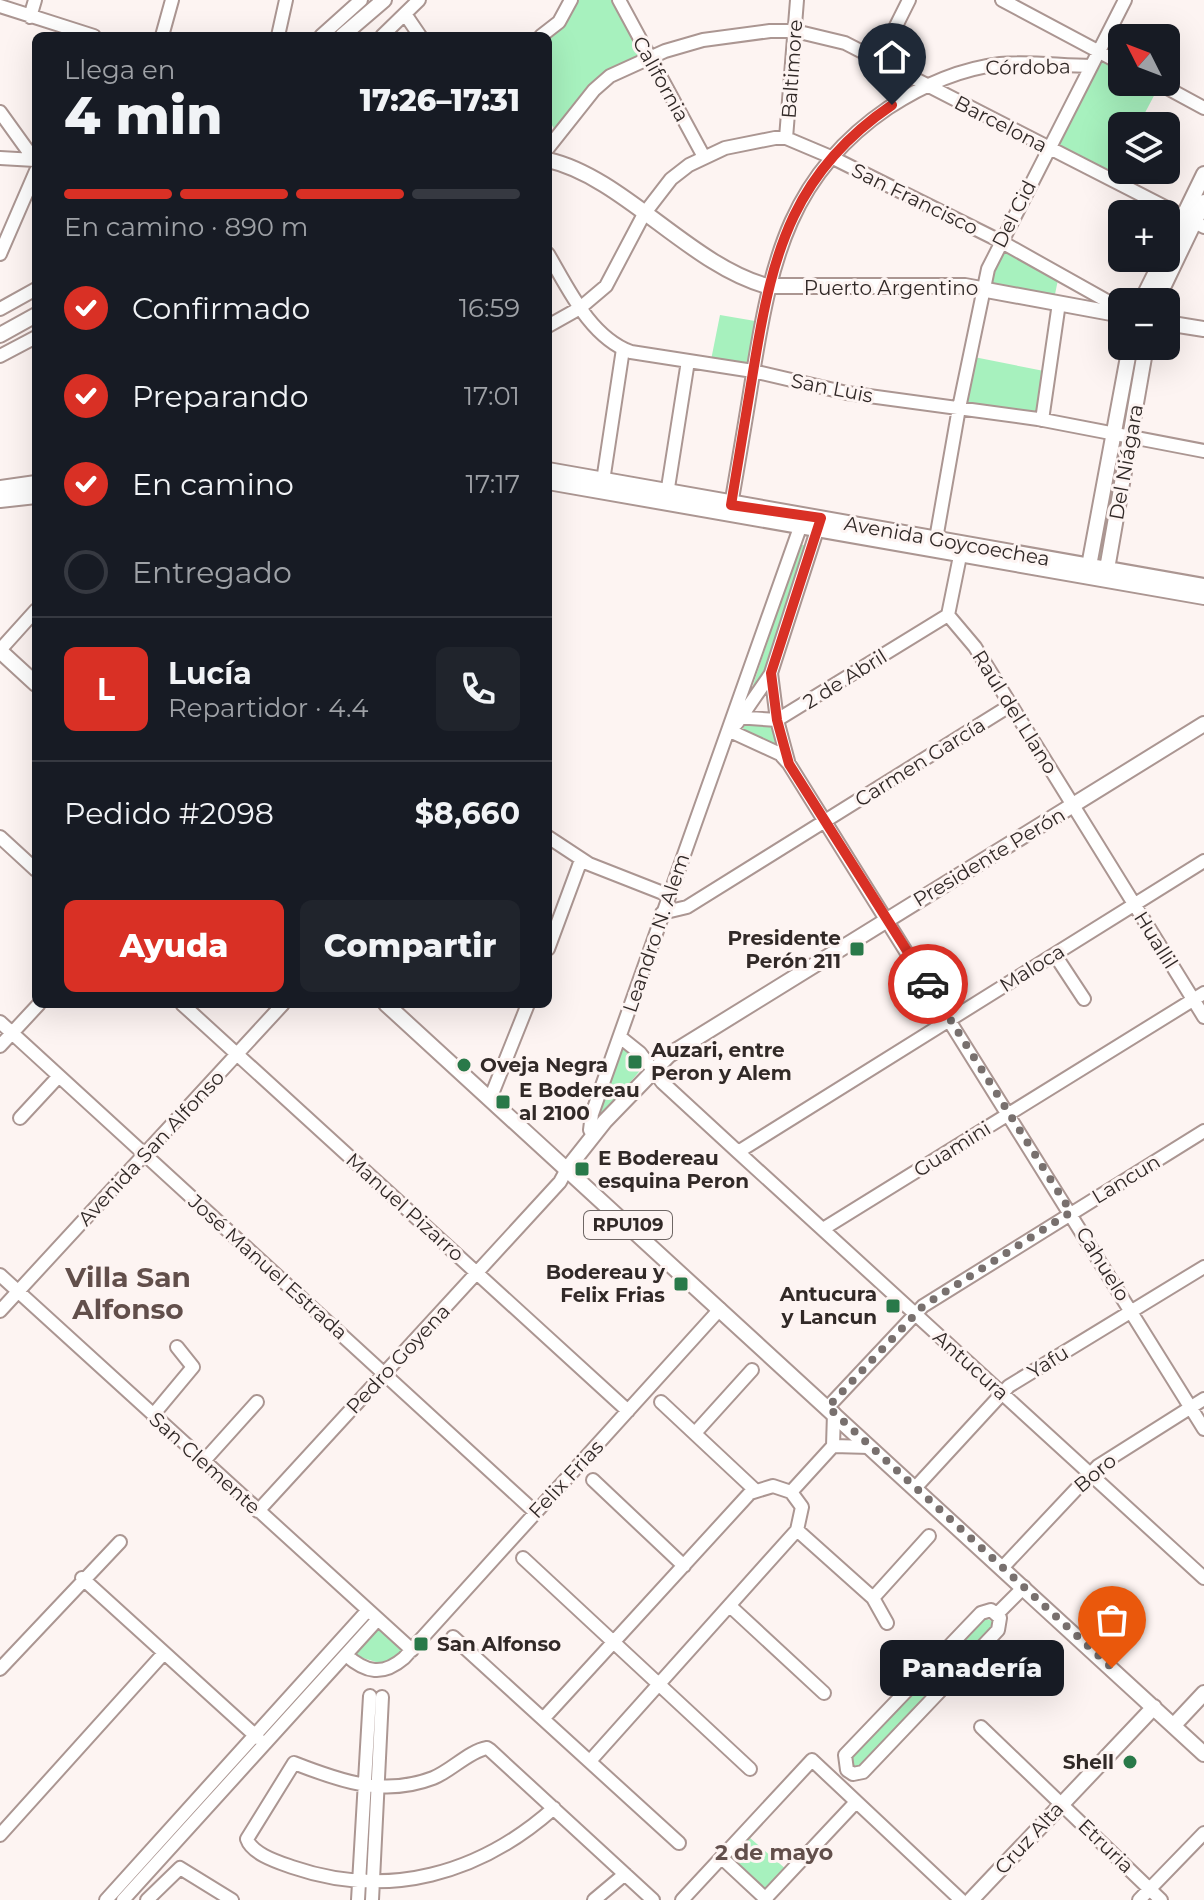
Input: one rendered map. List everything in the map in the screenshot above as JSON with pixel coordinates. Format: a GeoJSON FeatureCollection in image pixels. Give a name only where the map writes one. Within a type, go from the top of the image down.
{"type":"FeatureCollection","features":[{"type":"Feature","properties":{"kind":"main road"},"geometry":{"type":"LineString","coordinates":[[347,32],[384,0]]}},
{"type":"Feature","properties":{"kind":"main road"},"geometry":{"type":"LineString","coordinates":[[362,32],[393,0]]}},
{"type":"Feature","properties":{"kind":"main road","name":"Puerto Argentino"},"geometry":{"type":"LineString","coordinates":[[552,161],[574,169],[736,275],[767,286],[983,288],[1108,312]]}},
{"type":"Feature","properties":{"kind":"main road"},"geometry":{"type":"LineString","coordinates":[[1180,237],[1194,222],[1204,174]]}},
{"type":"Feature","properties":{"kind":"main road"},"geometry":{"type":"LineString","coordinates":[[1163,288],[1204,202]]}},
{"type":"Feature","properties":{"kind":"main road"},"geometry":{"type":"LineString","coordinates":[[0,335],[32,317]]}},
{"type":"Feature","properties":{"kind":"main road"},"geometry":{"type":"LineString","coordinates":[[1180,325],[1204,329]]}},
{"type":"Feature","properties":{"kind":"main road","name":"Del Niágara"},"geometry":{"type":"LineString","coordinates":[[1098,572],[1128,360]]}},
{"type":"Feature","properties":{"kind":"main road","name":"Del Niágara"},"geometry":{"type":"LineString","coordinates":[[1098,572],[1131,437],[1144,360]]}},
{"type":"Feature","properties":{"kind":"main road","name":"Avenida Goycoechea"},"geometry":{"type":"LineString","coordinates":[[552,471],[731,505],[800,527]]}},
{"type":"Feature","properties":{"kind":"main road","name":"Avenida Goycoechea"},"geometry":{"type":"LineString","coordinates":[[552,483],[960,556],[1204,586]]}},
{"type":"Feature","properties":{"kind":"main road"},"geometry":{"type":"LineString","coordinates":[[0,488],[32,484]]}},
{"type":"Feature","properties":{"kind":"main road"},"geometry":{"type":"LineString","coordinates":[[0,500],[32,496]]}},
{"type":"Feature","properties":{"kind":"main road","name":"Avenida Goycoechea"},"geometry":{"type":"LineString","coordinates":[[817,531],[936,539],[1204,597]]}},
{"type":"Feature","properties":{"kind":"main road"},"geometry":{"type":"LineString","coordinates":[[0,651],[32,680]]}},
{"type":"Feature","properties":{"kind":"main road","name":"Presidente Perón"},"geometry":{"type":"LineString","coordinates":[[567,1169],[593,1135],[653,1069],[887,919],[1204,724]]}},
{"type":"Feature","properties":{"kind":"main road","name":"RPU109"},"geometry":{"type":"LineString","coordinates":[[394,1008],[1204,1754]]}},
{"type":"Feature","properties":{"kind":"main road"},"geometry":{"type":"LineString","coordinates":[[1176,1728],[1204,1693]]}},
{"type":"Feature","properties":{"kind":"main road"},"geometry":{"type":"LineString","coordinates":[[1176,1728],[1204,1704]]}},
{"type":"Feature","properties":{"kind":"main road","name":"Cruz Alta"},"geometry":{"type":"LineString","coordinates":[[971,1900],[1154,1707]]}},
{"type":"Feature","properties":{"kind":"street"},"geometry":{"type":"LineString","coordinates":[[30,17],[35,0]]}},
{"type":"Feature","properties":{"kind":"street"},"geometry":{"type":"LineString","coordinates":[[163,32],[172,0]]}},
{"type":"Feature","properties":{"kind":"street"},"geometry":{"type":"LineString","coordinates":[[279,32],[286,0]]}},
{"type":"Feature","properties":{"kind":"street"},"geometry":{"type":"LineString","coordinates":[[325,32],[361,0]]}},
{"type":"Feature","properties":{"kind":"street"},"geometry":{"type":"LineString","coordinates":[[386,32],[419,0]]}},
{"type":"Feature","properties":{"kind":"street"},"geometry":{"type":"LineString","coordinates":[[546,32],[559,22],[571,0]]}},
{"type":"Feature","properties":{"kind":"street","name":"California"},"geometry":{"type":"LineString","coordinates":[[619,0],[704,157]]}},
{"type":"Feature","properties":{"kind":"street","name":"Baltimore"},"geometry":{"type":"LineString","coordinates":[[786,138],[797,0]]}},
{"type":"Feature","properties":{"kind":"street"},"geometry":{"type":"LineString","coordinates":[[879,60],[909,0]]}},
{"type":"Feature","properties":{"kind":"street"},"geometry":{"type":"LineString","coordinates":[[1002,0],[1108,56]]}},
{"type":"Feature","properties":{"kind":"street","name":"Del Cid"},"geometry":{"type":"LineString","coordinates":[[936,539],[983,288],[1000,241],[1125,0]]}},
{"type":"Feature","properties":{"kind":"street"},"geometry":{"type":"LineString","coordinates":[[0,6],[81,32]]}},
{"type":"Feature","properties":{"kind":"street"},"geometry":{"type":"LineString","coordinates":[[405,14],[417,32]]}},
{"type":"Feature","properties":{"kind":"street","name":"Barcelona"},"geometry":{"type":"LineString","coordinates":[[552,143],[594,90],[610,76],[649,58],[703,40],[737,33],[795,31],[845,43],[1194,222]]}},
{"type":"Feature","properties":{"kind":"street","name":"Córdoba"},"geometry":{"type":"LineString","coordinates":[[731,505],[767,286],[787,224],[812,181],[831,157],[873,118],[926,85],[971,69],[1003,64],[1091,66]]}},
{"type":"Feature","properties":{"kind":"street"},"geometry":{"type":"LineString","coordinates":[[1180,95],[1204,108]]}},
{"type":"Feature","properties":{"kind":"street"},"geometry":{"type":"LineString","coordinates":[[0,112],[32,158]]}},
{"type":"Feature","properties":{"kind":"street"},"geometry":{"type":"LineString","coordinates":[[552,324],[580,308],[606,286],[644,214],[671,179],[704,157],[725,148],[786,138]]}},
{"type":"Feature","properties":{"kind":"street","name":"San Francisco"},"geometry":{"type":"LineString","coordinates":[[786,138],[1000,241],[1108,302]]}},
{"type":"Feature","properties":{"kind":"street"},"geometry":{"type":"LineString","coordinates":[[0,158],[32,163]]}},
{"type":"Feature","properties":{"kind":"street"},"geometry":{"type":"LineString","coordinates":[[0,254],[32,174]]}},
{"type":"Feature","properties":{"kind":"street"},"geometry":{"type":"LineString","coordinates":[[552,261],[580,308],[623,349],[603,481]]}},
{"type":"Feature","properties":{"kind":"street"},"geometry":{"type":"LineString","coordinates":[[0,309],[32,291]]}},
{"type":"Feature","properties":{"kind":"street"},"geometry":{"type":"LineString","coordinates":[[1042,420],[1059,303]]}},
{"type":"Feature","properties":{"kind":"street"},"geometry":{"type":"LineString","coordinates":[[0,356],[32,339]]}},
{"type":"Feature","properties":{"kind":"street","name":"San Luis"},"geometry":{"type":"LineString","coordinates":[[623,349],[753,371],[847,393],[1042,420],[1131,437]]}},
{"type":"Feature","properties":{"kind":"street"},"geometry":{"type":"LineString","coordinates":[[667,494],[688,361]]}},
{"type":"Feature","properties":{"kind":"street"},"geometry":{"type":"LineString","coordinates":[[1131,437],[1204,451]]}},
{"type":"Feature","properties":{"kind":"street","name":"Leandro N. Alem"},"geometry":{"type":"LineString","coordinates":[[738,718],[800,527]]}},
{"type":"Feature","properties":{"kind":"street","name":"Leandro N. Alem"},"geometry":{"type":"LineString","coordinates":[[593,1135],[590,1130],[592,1114],[668,895],[730,731],[771,673],[817,531]]}},
{"type":"Feature","properties":{"kind":"street"},"geometry":{"type":"LineString","coordinates":[[948,615],[960,556]]}},
{"type":"Feature","properties":{"kind":"street"},"geometry":{"type":"LineString","coordinates":[[0,651],[32,615]]}},
{"type":"Feature","properties":{"kind":"street","name":"Raúl del Llano"},"geometry":{"type":"LineString","coordinates":[[948,615],[975,647],[1134,904]]}},
{"type":"Feature","properties":{"kind":"street","name":"2 de Abril"},"geometry":{"type":"LineString","coordinates":[[777,720],[948,615]]}},
{"type":"Feature","properties":{"kind":"street","name":"Leandro N. Alem"},"geometry":{"type":"LineString","coordinates":[[771,673],[777,720],[789,764]]}},
{"type":"Feature","properties":{"kind":"street","name":"Carmen García"},"geometry":{"type":"LineString","coordinates":[[662,913],[687,907],[1011,705]]}},
{"type":"Feature","properties":{"kind":"street"},"geometry":{"type":"LineString","coordinates":[[738,718],[777,720]]}},
{"type":"Feature","properties":{"kind":"street"},"geometry":{"type":"LineString","coordinates":[[730,731],[780,754],[789,764]]}},
{"type":"Feature","properties":{"kind":"street","name":"Cahuelo"},"geometry":{"type":"LineString","coordinates":[[789,764],[1204,1429]]}},
{"type":"Feature","properties":{"kind":"street"},"geometry":{"type":"LineString","coordinates":[[0,837],[32,866]]}},
{"type":"Feature","properties":{"kind":"street"},"geometry":{"type":"LineString","coordinates":[[552,841],[581,860],[668,895]]}},
{"type":"Feature","properties":{"kind":"street"},"geometry":{"type":"LineString","coordinates":[[552,938],[581,860]]}},
{"type":"Feature","properties":{"kind":"street","name":"Maloca"},"geometry":{"type":"LineString","coordinates":[[738,1152],[1204,861]]}},
{"type":"Feature","properties":{"kind":"street","name":"Huallil"},"geometry":{"type":"LineString","coordinates":[[1134,904],[1199,997],[1204,1017]]}},
{"type":"Feature","properties":{"kind":"street"},"geometry":{"type":"LineString","coordinates":[[1055,955],[1084,999]]}},
{"type":"Feature","properties":{"kind":"street","name":"Guamini"},"geometry":{"type":"LineString","coordinates":[[823,1229],[1199,997]]}},
{"type":"Feature","properties":{"kind":"street"},"geometry":{"type":"LineString","coordinates":[[0,1046],[35,1008]]}},
{"type":"Feature","properties":{"kind":"street","name":"Manuel Pizarro"},"geometry":{"type":"LineString","coordinates":[[186,1008],[628,1411]]}},
{"type":"Feature","properties":{"kind":"street","name":"Avenida San Alfonso"},"geometry":{"type":"LineString","coordinates":[[0,1311],[279,1008]]}},
{"type":"Feature","properties":{"kind":"street"},"geometry":{"type":"LineString","coordinates":[[490,1099],[526,1008]]}},
{"type":"Feature","properties":{"kind":"street","name":"José Manuel Estrada"},"geometry":{"type":"LineString","coordinates":[[0,1022],[535,1512]]}},
{"type":"Feature","properties":{"kind":"street","name":"Antucura"},"geometry":{"type":"LineString","coordinates":[[620,1037],[640,1053],[738,1152],[1204,1578]]}},
{"type":"Feature","properties":{"kind":"street"},"geometry":{"type":"LineString","coordinates":[[20,1118],[59,1076]]}},
{"type":"Feature","properties":{"kind":"street","name":"Lancun"},"geometry":{"type":"LineString","coordinates":[[831,1410],[914,1314],[1071,1212],[1204,1131]]}},
{"type":"Feature","properties":{"kind":"street","name":"Pedro Goyena"},"geometry":{"type":"LineString","coordinates":[[258,1511],[560,1182],[567,1169]]}},
{"type":"Feature","properties":{"kind":"street","name":"Yafu"},"geometry":{"type":"LineString","coordinates":[[916,1487],[1003,1393],[1204,1267]]}},
{"type":"Feature","properties":{"kind":"street","name":"San Clemente"},"geometry":{"type":"LineString","coordinates":[[0,1275],[412,1650]]}},
{"type":"Feature","properties":{"kind":"street","name":"Felix Frias"},"geometry":{"type":"LineString","coordinates":[[377,1671],[397,1664],[412,1650],[720,1309]]}},
{"type":"Feature","properties":{"kind":"street"},"geometry":{"type":"LineString","coordinates":[[153,1415],[193,1367],[177,1347]]}},
{"type":"Feature","properties":{"kind":"street"},"geometry":{"type":"LineString","coordinates":[[695,1433],[752,1370]]}},
{"type":"Feature","properties":{"kind":"street","name":"Boro"},"geometry":{"type":"LineString","coordinates":[[1003,1567],[1090,1473],[1204,1399]]}},
{"type":"Feature","properties":{"kind":"street"},"geometry":{"type":"LineString","coordinates":[[203,1462],[257,1402]]}},
{"type":"Feature","properties":{"kind":"street"},"geometry":{"type":"LineString","coordinates":[[661,1402],[755,1490]]}},
{"type":"Feature","properties":{"kind":"street"},"geometry":{"type":"LineString","coordinates":[[791,1492],[833,1446],[831,1410]]}},
{"type":"Feature","properties":{"kind":"street"},"geometry":{"type":"LineString","coordinates":[[833,1446],[870,1447]]}},
{"type":"Feature","properties":{"kind":"street"},"geometry":{"type":"LineString","coordinates":[[593,1480],[684,1566]]}},
{"type":"Feature","properties":{"kind":"street"},"geometry":{"type":"LineString","coordinates":[[543,1719],[755,1490],[773,1486],[791,1492],[802,1507],[797,1530],[590,1761]]}},
{"type":"Feature","properties":{"kind":"street"},"geometry":{"type":"LineString","coordinates":[[797,1530],[873,1598],[887,1623]]}},
{"type":"Feature","properties":{"kind":"street"},"geometry":{"type":"LineString","coordinates":[[873,1598],[929,1536]]}},
{"type":"Feature","properties":{"kind":"street"},"geometry":{"type":"LineString","coordinates":[[0,1669],[82,1578],[120,1542]]}},
{"type":"Feature","properties":{"kind":"street"},"geometry":{"type":"LineString","coordinates":[[523,1558],[750,1769]]}},
{"type":"Feature","properties":{"kind":"street"},"geometry":{"type":"LineString","coordinates":[[82,1578],[265,1744]]}},
{"type":"Feature","properties":{"kind":"street"},"geometry":{"type":"LineString","coordinates":[[997,1614],[1024,1587]]}},
{"type":"Feature","properties":{"kind":"street"},"geometry":{"type":"LineString","coordinates":[[730,1606],[824,1693]]}},
{"type":"Feature","properties":{"kind":"street"},"geometry":{"type":"LineString","coordinates":[[991,1610],[997,1614],[1001,1621],[998,1630],[863,1772],[853,1774],[847,1770],[845,1755],[981,1613],[991,1610]]}},
{"type":"Feature","properties":{"kind":"street"},"geometry":{"type":"LineString","coordinates":[[123,1900],[346,1655],[373,1615]]}},
{"type":"Feature","properties":{"kind":"street"},"geometry":{"type":"LineString","coordinates":[[107,1900],[254,1735],[373,1615]]}},
{"type":"Feature","properties":{"kind":"street"},"geometry":{"type":"LineString","coordinates":[[453,1637],[679,1843]]}},
{"type":"Feature","properties":{"kind":"street"},"geometry":{"type":"LineString","coordinates":[[0,1835],[164,1653]]}},
{"type":"Feature","properties":{"kind":"street"},"geometry":{"type":"LineString","coordinates":[[346,1655],[377,1671],[366,1883],[358,1900]]}},
{"type":"Feature","properties":{"kind":"street"},"geometry":{"type":"LineString","coordinates":[[918,1679],[935,1696]]}},
{"type":"Feature","properties":{"kind":"street","name":"Etruria"},"geometry":{"type":"LineString","coordinates":[[981,1727],[1161,1900]]}},
{"type":"Feature","properties":{"kind":"street"},"geometry":{"type":"LineString","coordinates":[[554,1808],[510,1843],[476,1861],[420,1878],[366,1883],[289,1866],[252,1847],[247,1839],[291,1765],[371,1787],[433,1778],[487,1748],[554,1808],[653,1900]]}},
{"type":"Feature","properties":{"kind":"street"},"geometry":{"type":"LineString","coordinates":[[682,1900],[812,1760],[961,1900]]}},
{"type":"Feature","properties":{"kind":"street"},"geometry":{"type":"LineString","coordinates":[[723,1859],[765,1899],[856,1802]]}},
{"type":"Feature","properties":{"kind":"street"},"geometry":{"type":"LineString","coordinates":[[1139,1900],[1204,1833]]}},
{"type":"Feature","properties":{"kind":"street"},"geometry":{"type":"LineString","coordinates":[[147,1900],[180,1868],[232,1900]]}},
{"type":"Feature","properties":{"kind":"street"},"geometry":{"type":"LineString","coordinates":[[594,1900],[625,1874]]}},
{"type":"Feature","properties":{"kind":"street"},"geometry":{"type":"LineString","coordinates":[[366,1883],[372,1900]]}},
{"type":"Feature","properties":{"kind":"green space"},"geometry":{"type":"Polygon","coordinates":[[[574,0],[613,0],[643,56],[610,72],[555,131],[552,125],[551,32],[574,0]]]}},
{"type":"Feature","properties":{"kind":"green space"},"geometry":{"type":"Polygon","coordinates":[[[1102,61],[1108,64],[1108,96],[1154,96],[1145,112],[1108,112],[1108,173],[1056,145],[1102,61]]]}},
{"type":"Feature","properties":{"kind":"green space"},"geometry":{"type":"Polygon","coordinates":[[[1001,245],[1059,275],[1054,299],[986,284],[1001,245]]]}},
{"type":"Feature","properties":{"kind":"green space"},"geometry":{"type":"Polygon","coordinates":[[[720,315],[761,322],[751,368],[711,360],[720,315]]]}},
{"type":"Feature","properties":{"kind":"green space"},"geometry":{"type":"Polygon","coordinates":[[[974,357],[1044,371],[1038,415],[962,405],[974,357]]]}},
{"type":"Feature","properties":{"kind":"green space"},"geometry":{"type":"Polygon","coordinates":[[[1116,437],[1128,439],[1104,562],[1095,560],[1116,437]]]}},
{"type":"Feature","properties":{"kind":"green space"},"geometry":{"type":"Polygon","coordinates":[[[800,544],[809,547],[768,667],[746,706],[800,544]]]}},
{"type":"Feature","properties":{"kind":"green space"},"geometry":{"type":"Polygon","coordinates":[[[745,723],[772,726],[778,750],[741,734],[745,723]]]}},
{"type":"Feature","properties":{"kind":"green space"},"geometry":{"type":"Polygon","coordinates":[[[623,1045],[643,1067],[601,1117],[597,1113],[623,1045]]]}},
{"type":"Feature","properties":{"kind":"green space"},"geometry":{"type":"Polygon","coordinates":[[[984,1618],[992,1621],[992,1629],[934,1689],[922,1678],[984,1618]]]}},
{"type":"Feature","properties":{"kind":"green space"},"geometry":{"type":"Polygon","coordinates":[[[380,1628],[406,1650],[382,1664],[354,1655],[380,1628]]]}},
{"type":"Feature","properties":{"kind":"green space"},"geometry":{"type":"Polygon","coordinates":[[[913,1686],[927,1699],[863,1766],[851,1768],[847,1756],[913,1686]]]}},
{"type":"Feature","properties":{"kind":"green space"},"geometry":{"type":"Polygon","coordinates":[[[750,1838],[787,1870],[764,1891],[731,1858],[750,1838]]]}},
{"type":"Feature","properties":{"kind":"way so far"},"geometry":{"type":"LineString","coordinates":[[928,984],[1071,1212],[923,1306],[828,1407],[1112,1668]]}},
{"type":"Feature","properties":{"kind":"place","name":"Presidente Perón 211"},"geometry":{"type":"Point","coordinates":[857,949]}},
{"type":"Feature","properties":{"kind":"place","name":"Auzari, entre Peron y Alem"},"geometry":{"type":"Point","coordinates":[635,1062]}},
{"type":"Feature","properties":{"kind":"place","name":"Oveja Negra"},"geometry":{"type":"Point","coordinates":[464,1065]}},
{"type":"Feature","properties":{"kind":"place","name":"E Bodereau al 2100"},"geometry":{"type":"Point","coordinates":[503,1102]}},
{"type":"Feature","properties":{"kind":"place","name":"E Bodereau esquina Peron"},"geometry":{"type":"Point","coordinates":[582,1169]}},
{"type":"Feature","properties":{"kind":"place","name":"Bodereau y Felix Frias"},"geometry":{"type":"Point","coordinates":[681,1284]}},
{"type":"Feature","properties":{"kind":"place","name":"Antucura y Lancun"},"geometry":{"type":"Point","coordinates":[893,1306]}},
{"type":"Feature","properties":{"kind":"place","name":"San Alfonso"},"geometry":{"type":"Point","coordinates":[421,1644]}},
{"type":"Feature","properties":{"kind":"place","name":"Panadería"},"geometry":{"type":"Point","coordinates":[1112,1668]}},
{"type":"Feature","properties":{"kind":"place","name":"Shell"},"geometry":{"type":"Point","coordinates":[1130,1762]}},
{"type":"Feature","properties":{"kind":"district","name":"Villa San Alfonso"},"geometry":{"type":"Point","coordinates":[128,1293]}},
{"type":"Feature","properties":{"kind":"district","name":"2 de mayo"},"geometry":{"type":"Point","coordinates":[774,1852]}},
{"type":"Feature","properties":{"kind":"route"},"geometry":{"type":"LineString","coordinates":[[892,105],[873,118],[831,157],[812,181],[787,224],[767,286],[731,505],[821,518],[771,673],[781,737],[789,764],[928,984]]}}]}
